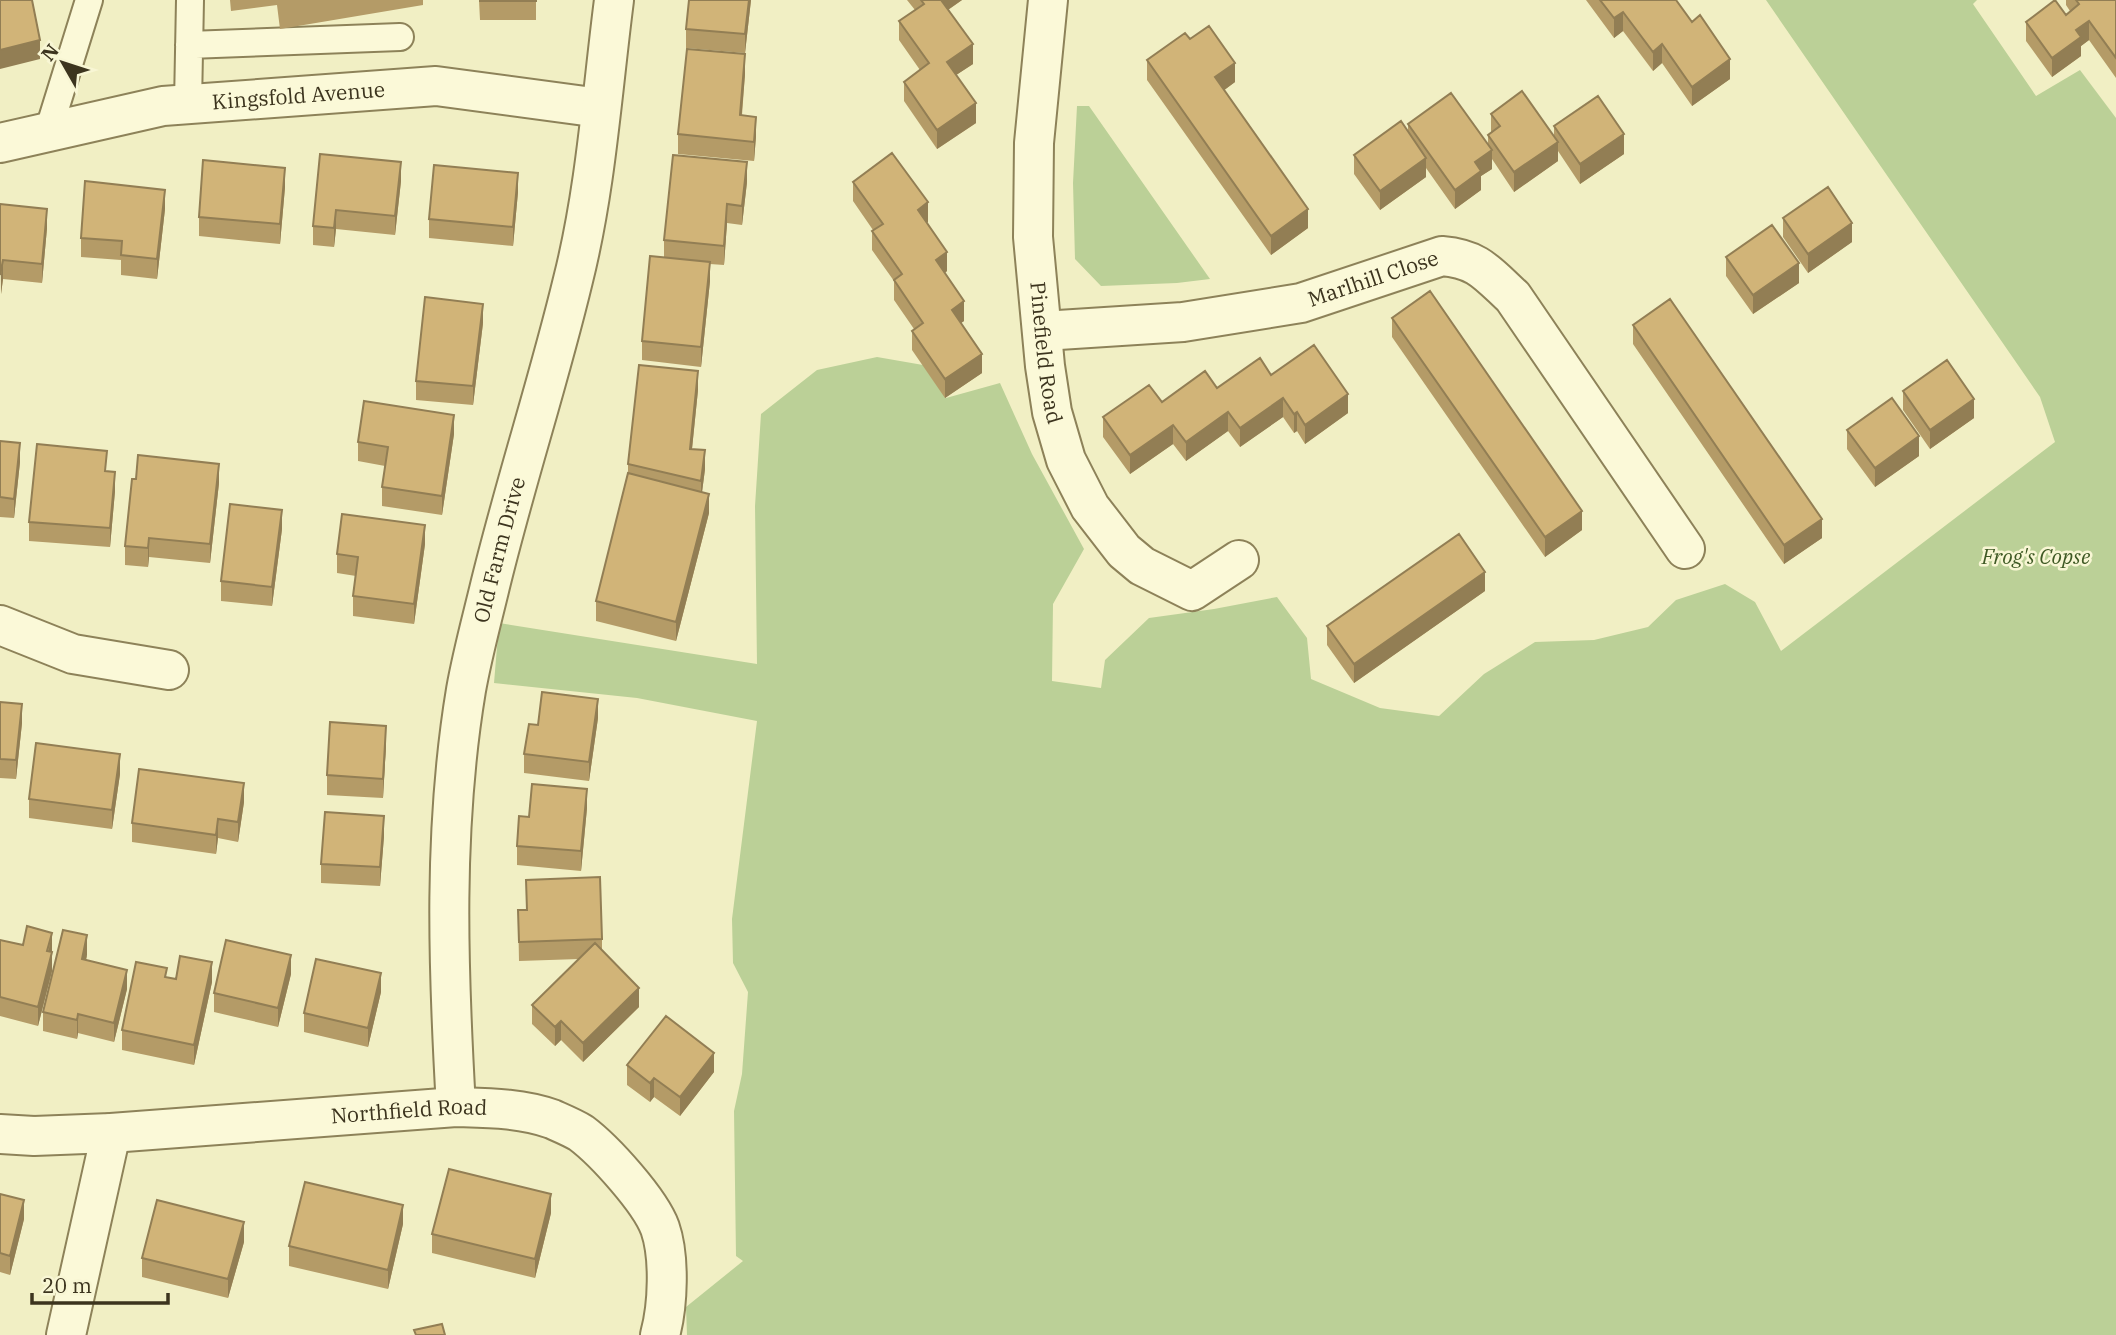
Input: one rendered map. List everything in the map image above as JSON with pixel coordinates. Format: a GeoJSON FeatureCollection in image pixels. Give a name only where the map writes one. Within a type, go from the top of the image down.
{"type":"FeatureCollection","features":[{"type":"Feature","properties":{"kind":"street","name":"Old Farm Drive"},"geometry":{"type":"LineString","coordinates":[[456,1107],[450,996],[449,887],[455,781],[466,690],[505,526],[574,278],[587,210],[614,0]]}},
{"type":"Feature","properties":{"kind":"street","name":"Pinefield Road"},"geometry":{"type":"LineString","coordinates":[[1048,0],[1034,143],[1033,237],[1045,366],[1052,412],[1066,460],[1090,507],[1124,551],[1142,566],[1192,591],[1239,560]]}},
{"type":"Feature","properties":{"kind":"street","name":"Kingsfold Avenue"},"geometry":{"type":"LineString","coordinates":[[0,143],[163,106],[436,86],[600,108]]}},
{"type":"Feature","properties":{"kind":"street","name":"Marlhill Close"},"geometry":{"type":"LineString","coordinates":[[1043,331],[1183,322],[1301,303],[1442,256],[1462,258],[1483,268],[1513,297],[1685,549]]}},
{"type":"Feature","properties":{"kind":"street"},"geometry":{"type":"LineString","coordinates":[[0,625],[73,654],[169,670]]}},
{"type":"Feature","properties":{"kind":"street","name":"Northfield Road"},"geometry":{"type":"LineString","coordinates":[[0,1133],[34,1136],[111,1133],[456,1107],[508,1108],[551,1119],[580,1133],[626,1178],[646,1202],[660,1228],[667,1287],[660,1335]]}},
{"type":"Feature","properties":{"kind":"street"},"geometry":{"type":"LineString","coordinates":[[66,1335],[111,1133]]}},
{"type":"Feature","properties":{"kind":"lane"},"geometry":{"type":"LineString","coordinates":[[48,132],[89,0]]}},
{"type":"Feature","properties":{"kind":"lane"},"geometry":{"type":"LineString","coordinates":[[188,104],[190,0]]}},
{"type":"Feature","properties":{"kind":"lane"},"geometry":{"type":"LineString","coordinates":[[188,45],[400,37]]}},
{"type":"Feature","properties":{"kind":"green space","name":"Frog's Copse"},"geometry":{"type":"Polygon","coordinates":[[[1766,0],[1977,0],[1973,4],[2036,96],[2080,70],[2116,118],[2116,1335],[687,1335],[686,1307],[743,1261],[736,1256],[734,1111],[742,1074],[748,992],[733,963],[732,919],[757,721],[637,698],[494,683],[499,623],[757,664],[755,506],[761,414],[817,370],[877,357],[923,365],[946,398],[1000,383],[1032,454],[1084,549],[1053,604],[1052,681],[1101,688],[1105,660],[1149,618],[1277,597],[1307,638],[1311,679],[1380,708],[1439,716],[1484,674],[1535,642],[1594,640],[1648,627],[1676,600],[1725,584],[1755,602],[1781,651],[2055,442],[2040,397],[1766,0]]]}},
{"type":"Feature","properties":{"kind":"green space"},"geometry":{"type":"Polygon","coordinates":[[[1077,106],[1089,106],[1210,279],[1101,286],[1075,259],[1073,183],[1077,106]]]}},
{"type":"Feature","properties":{"kind":"building"},"geometry":{"type":"Polygon","coordinates":[[[0,0],[32,0],[40,40],[0,50],[0,0]]]}},
{"type":"Feature","properties":{"kind":"building"},"geometry":{"type":"Polygon","coordinates":[[[536,0],[536,1],[480,1],[536,0]]]}},
{"type":"Feature","properties":{"kind":"building"},"geometry":{"type":"Polygon","coordinates":[[[689,0],[749,0],[745,34],[686,29],[689,0]]]}},
{"type":"Feature","properties":{"kind":"building"},"geometry":{"type":"Polygon","coordinates":[[[921,0],[941,0],[973,44],[947,62],[976,103],[937,130],[904,82],[929,63],[899,21],[924,4],[921,0]]]}},
{"type":"Feature","properties":{"kind":"building"},"geometry":{"type":"Polygon","coordinates":[[[1600,0],[1676,0],[1692,22],[1700,15],[1730,59],[1692,87],[1662,44],[1653,52],[1623,12],[1614,18],[1600,0]]]}},
{"type":"Feature","properties":{"kind":"building"},"geometry":{"type":"Polygon","coordinates":[[[2055,0],[2066,15],[2079,4],[2076,0],[2116,0],[2116,58],[2089,21],[2076,30],[2081,37],[2052,58],[2026,22],[2055,0]]]}},
{"type":"Feature","properties":{"kind":"building"},"geometry":{"type":"Polygon","coordinates":[[[1209,26],[1235,63],[1215,77],[1308,209],[1271,236],[1147,60],[1185,33],[1190,39],[1209,26]]]}},
{"type":"Feature","properties":{"kind":"building"},"geometry":{"type":"Polygon","coordinates":[[[687,49],[745,54],[740,115],[756,117],[754,142],[678,134],[687,49]]]}},
{"type":"Feature","properties":{"kind":"building"},"geometry":{"type":"Polygon","coordinates":[[[1522,91],[1558,142],[1514,172],[1488,135],[1500,126],[1491,114],[1522,91]]]}},
{"type":"Feature","properties":{"kind":"building"},"geometry":{"type":"Polygon","coordinates":[[[1451,93],[1492,150],[1475,162],[1481,171],[1455,190],[1408,124],[1451,93]]]}},
{"type":"Feature","properties":{"kind":"building"},"geometry":{"type":"Polygon","coordinates":[[[1598,96],[1624,134],[1580,164],[1554,126],[1598,96]]]}},
{"type":"Feature","properties":{"kind":"building"},"geometry":{"type":"Polygon","coordinates":[[[1401,121],[1426,158],[1380,191],[1354,155],[1401,121]]]}},
{"type":"Feature","properties":{"kind":"building"},"geometry":{"type":"Polygon","coordinates":[[[892,153],[928,202],[918,210],[947,252],[936,260],[964,301],[952,310],[982,354],[945,379],[912,331],[923,323],[894,280],[902,274],[872,231],[883,224],[853,182],[892,153]]]}},
{"type":"Feature","properties":{"kind":"building"},"geometry":{"type":"Polygon","coordinates":[[[320,154],[401,162],[395,216],[336,210],[334,228],[313,226],[320,154]]]}},
{"type":"Feature","properties":{"kind":"building"},"geometry":{"type":"Polygon","coordinates":[[[673,155],[747,162],[742,206],[727,204],[724,246],[664,240],[673,155]]]}},
{"type":"Feature","properties":{"kind":"building"},"geometry":{"type":"Polygon","coordinates":[[[203,160],[285,168],[280,224],[199,217],[203,160]]]}},
{"type":"Feature","properties":{"kind":"building"},"geometry":{"type":"Polygon","coordinates":[[[434,165],[518,173],[513,227],[429,219],[434,165]]]}},
{"type":"Feature","properties":{"kind":"building"},"geometry":{"type":"Polygon","coordinates":[[[85,181],[165,190],[157,259],[121,255],[122,241],[81,238],[85,181]]]}},
{"type":"Feature","properties":{"kind":"building"},"geometry":{"type":"Polygon","coordinates":[[[1828,187],[1852,223],[1808,254],[1783,218],[1828,187]]]}},
{"type":"Feature","properties":{"kind":"building"},"geometry":{"type":"Polygon","coordinates":[[[0,204],[47,209],[42,264],[3,260],[0,275],[0,204]]]}},
{"type":"Feature","properties":{"kind":"building"},"geometry":{"type":"Polygon","coordinates":[[[1772,225],[1799,263],[1753,295],[1726,257],[1772,225]]]}},
{"type":"Feature","properties":{"kind":"building"},"geometry":{"type":"Polygon","coordinates":[[[650,256],[710,262],[701,347],[642,341],[650,256]]]}},
{"type":"Feature","properties":{"kind":"building"},"geometry":{"type":"Polygon","coordinates":[[[1430,291],[1582,511],[1545,537],[1392,318],[1430,291]]]}},
{"type":"Feature","properties":{"kind":"building"},"geometry":{"type":"Polygon","coordinates":[[[425,297],[483,304],[473,386],[416,381],[425,297]]]}},
{"type":"Feature","properties":{"kind":"building"},"geometry":{"type":"Polygon","coordinates":[[[1670,299],[1822,519],[1784,545],[1633,325],[1670,299]]]}},
{"type":"Feature","properties":{"kind":"building"},"geometry":{"type":"Polygon","coordinates":[[[1314,345],[1348,394],[1305,425],[1283,398],[1240,428],[1228,412],[1186,442],[1173,425],[1130,455],[1103,417],[1149,385],[1162,402],[1205,371],[1217,388],[1260,358],[1271,375],[1314,345]]]}},
{"type":"Feature","properties":{"kind":"building"},"geometry":{"type":"Polygon","coordinates":[[[1947,360],[1974,399],[1930,430],[1903,391],[1947,360]]]}},
{"type":"Feature","properties":{"kind":"building"},"geometry":{"type":"Polygon","coordinates":[[[639,365],[698,371],[690,449],[705,450],[701,481],[628,464],[639,365]]]}},
{"type":"Feature","properties":{"kind":"building"},"geometry":{"type":"Polygon","coordinates":[[[1892,398],[1919,436],[1875,468],[1847,430],[1892,398]]]}},
{"type":"Feature","properties":{"kind":"building"},"geometry":{"type":"Polygon","coordinates":[[[364,401],[454,415],[442,496],[382,487],[388,447],[358,442],[364,401]]]}},
{"type":"Feature","properties":{"kind":"building"},"geometry":{"type":"Polygon","coordinates":[[[0,441],[20,443],[14,499],[0,497],[0,441]]]}},
{"type":"Feature","properties":{"kind":"building"},"geometry":{"type":"Polygon","coordinates":[[[37,444],[107,451],[105,471],[115,472],[110,528],[29,522],[37,444]]]}},
{"type":"Feature","properties":{"kind":"building"},"geometry":{"type":"Polygon","coordinates":[[[138,455],[219,464],[210,544],[149,538],[148,548],[125,546],[132,479],[136,479],[138,455]]]}},
{"type":"Feature","properties":{"kind":"building"},"geometry":{"type":"Polygon","coordinates":[[[628,473],[709,494],[676,622],[596,601],[628,473]]]}},
{"type":"Feature","properties":{"kind":"building"},"geometry":{"type":"Polygon","coordinates":[[[230,504],[282,510],[272,587],[221,581],[230,504]]]}},
{"type":"Feature","properties":{"kind":"building"},"geometry":{"type":"Polygon","coordinates":[[[342,514],[425,525],[414,604],[353,596],[358,557],[337,554],[342,514]]]}},
{"type":"Feature","properties":{"kind":"building"},"geometry":{"type":"Polygon","coordinates":[[[1459,534],[1485,572],[1354,664],[1327,626],[1459,534]]]}},
{"type":"Feature","properties":{"kind":"building"},"geometry":{"type":"Polygon","coordinates":[[[542,692],[598,699],[589,762],[524,754],[529,724],[538,725],[542,692]]]}},
{"type":"Feature","properties":{"kind":"building"},"geometry":{"type":"Polygon","coordinates":[[[0,702],[22,704],[16,760],[0,759],[0,702]]]}},
{"type":"Feature","properties":{"kind":"building"},"geometry":{"type":"Polygon","coordinates":[[[330,722],[386,726],[383,779],[327,775],[330,722]]]}},
{"type":"Feature","properties":{"kind":"building"},"geometry":{"type":"Polygon","coordinates":[[[36,743],[120,754],[112,810],[29,799],[36,743]]]}},
{"type":"Feature","properties":{"kind":"building"},"geometry":{"type":"Polygon","coordinates":[[[139,769],[244,783],[238,822],[218,819],[216,835],[132,823],[139,769]]]}},
{"type":"Feature","properties":{"kind":"building"},"geometry":{"type":"Polygon","coordinates":[[[532,784],[587,789],[581,851],[517,846],[519,816],[529,817],[532,784]]]}},
{"type":"Feature","properties":{"kind":"building"},"geometry":{"type":"Polygon","coordinates":[[[325,812],[384,816],[380,867],[321,864],[325,812]]]}},
{"type":"Feature","properties":{"kind":"building"},"geometry":{"type":"Polygon","coordinates":[[[600,877],[602,939],[519,942],[518,910],[527,910],[526,880],[600,877]]]}},
{"type":"Feature","properties":{"kind":"building"},"geometry":{"type":"Polygon","coordinates":[[[27,926],[52,933],[47,951],[52,952],[38,1007],[0,997],[0,940],[23,945],[27,926]]]}},
{"type":"Feature","properties":{"kind":"building"},"geometry":{"type":"Polygon","coordinates":[[[63,930],[87,935],[82,959],[127,970],[114,1023],[78,1014],[77,1020],[43,1012],[63,930]]]}},
{"type":"Feature","properties":{"kind":"building"},"geometry":{"type":"Polygon","coordinates":[[[226,940],[291,955],[278,1008],[214,993],[226,940]]]}},
{"type":"Feature","properties":{"kind":"building"},"geometry":{"type":"Polygon","coordinates":[[[595,943],[639,988],[583,1043],[561,1021],[555,1027],[532,1005],[595,943]]]}},
{"type":"Feature","properties":{"kind":"building"},"geometry":{"type":"Polygon","coordinates":[[[180,956],[212,962],[194,1045],[122,1030],[136,962],[167,968],[165,977],[176,979],[180,956]]]}},
{"type":"Feature","properties":{"kind":"building"},"geometry":{"type":"Polygon","coordinates":[[[316,959],[381,973],[368,1028],[304,1013],[316,959]]]}},
{"type":"Feature","properties":{"kind":"building"},"geometry":{"type":"Polygon","coordinates":[[[666,1016],[714,1053],[680,1097],[654,1078],[650,1083],[627,1065],[666,1016]]]}},
{"type":"Feature","properties":{"kind":"building"},"geometry":{"type":"Polygon","coordinates":[[[449,1169],[551,1194],[535,1259],[432,1234],[449,1169]]]}},
{"type":"Feature","properties":{"kind":"building"},"geometry":{"type":"Polygon","coordinates":[[[305,1182],[403,1205],[388,1270],[289,1246],[305,1182]]]}},
{"type":"Feature","properties":{"kind":"building"},"geometry":{"type":"Polygon","coordinates":[[[0,1194],[24,1200],[10,1256],[0,1253],[0,1194]]]}},
{"type":"Feature","properties":{"kind":"building"},"geometry":{"type":"Polygon","coordinates":[[[157,1200],[244,1222],[228,1279],[142,1258],[157,1200]]]}},
{"type":"Feature","properties":{"kind":"building"},"geometry":{"type":"Polygon","coordinates":[[[442,1324],[445,1335],[416,1335],[414,1330],[442,1324]]]}}]}
